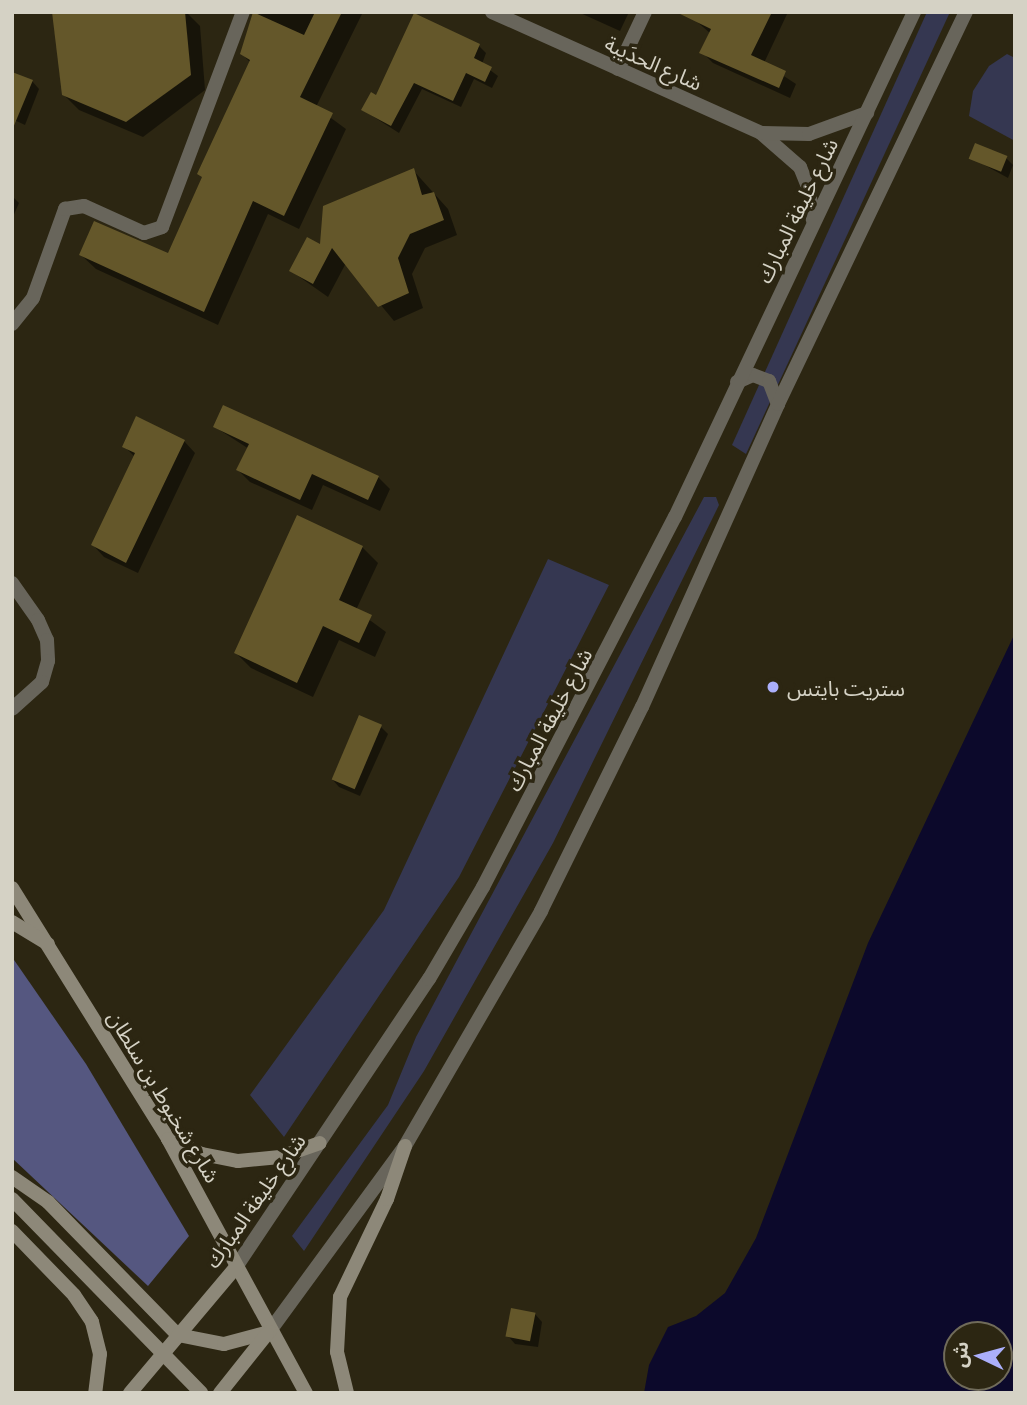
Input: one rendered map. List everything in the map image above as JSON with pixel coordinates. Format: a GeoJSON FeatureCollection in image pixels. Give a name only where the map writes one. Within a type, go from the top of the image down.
{"type":"FeatureCollection","features":[{"type":"Feature","properties":{"kind":"main road","name":"شارع شخبوط بن سلطان"},"geometry":{"type":"LineString","coordinates":[[12,888],[168,1139],[269,1332],[306,1393]]}},
{"type":"Feature","properties":{"kind":"main road"},"geometry":{"type":"LineString","coordinates":[[12,922],[48,944]]}},
{"type":"Feature","properties":{"kind":"main road"},"geometry":{"type":"LineString","coordinates":[[168,1139],[202,1154],[238,1161],[280,1157],[320,1143]]}},
{"type":"Feature","properties":{"kind":"main road"},"geometry":{"type":"LineString","coordinates":[[347,1393],[337,1352],[340,1297],[387,1199],[405,1146]]}},
{"type":"Feature","properties":{"kind":"main road"},"geometry":{"type":"LineString","coordinates":[[12,1177],[48,1202],[177,1335],[224,1344],[269,1332]]}},
{"type":"Feature","properties":{"kind":"main road"},"geometry":{"type":"LineString","coordinates":[[12,1199],[201,1393]]}},
{"type":"Feature","properties":{"kind":"main road"},"geometry":{"type":"LineString","coordinates":[[12,1231],[74,1295],[92,1322],[100,1354],[95,1393]]}},
{"type":"Feature","properties":{"kind":"main road","name":"شارع خليفة المبارك"},"geometry":{"type":"LineString","coordinates":[[130,1393],[236,1267]]}},
{"type":"Feature","properties":{"kind":"main road"},"geometry":{"type":"LineString","coordinates":[[219,1393],[269,1332]]}},
{"type":"Feature","properties":{"kind":"street"},"geometry":{"type":"LineString","coordinates":[[12,324],[33,298],[60,214],[71,206],[84,206],[144,233],[162,227],[243,12]]}},
{"type":"Feature","properties":{"kind":"street","name":"شارع الحدَيبة"},"geometry":{"type":"LineString","coordinates":[[492,12],[761,133],[800,167],[809,189],[813,220]]}},
{"type":"Feature","properties":{"kind":"street"},"geometry":{"type":"LineString","coordinates":[[618,69],[645,12]]}},
{"type":"Feature","properties":{"kind":"street","name":"شارع خليفة المبارك"},"geometry":{"type":"LineString","coordinates":[[236,1267],[429,979],[483,887],[636,596],[914,12]]}},
{"type":"Feature","properties":{"kind":"street"},"geometry":{"type":"LineString","coordinates":[[269,1332],[405,1146],[496,991],[579,835],[695,594],[778,404],[966,12]]}},
{"type":"Feature","properties":{"kind":"street","name":"شارع الحدَيبة"},"geometry":{"type":"LineString","coordinates":[[761,133],[809,134],[867,113]]}},
{"type":"Feature","properties":{"kind":"street"},"geometry":{"type":"LineString","coordinates":[[737,382],[753,376],[769,381],[778,404]]}},
{"type":"Feature","properties":{"kind":"street"},"geometry":{"type":"LineString","coordinates":[[12,583],[43,630],[48,661],[42,682],[12,709]]}},
{"type":"Feature","properties":{"kind":"shaded area"},"geometry":{"type":"Polygon","coordinates":[[[927,12],[950,12],[746,454],[732,445],[927,12]]]}},
{"type":"Feature","properties":{"kind":"shaded area"},"geometry":{"type":"Polygon","coordinates":[[[1007,54],[1015,58],[1015,141],[969,116],[973,91],[989,66],[1007,54]]]}},
{"type":"Feature","properties":{"kind":"shaded area"},"geometry":{"type":"Polygon","coordinates":[[[704,497],[716,497],[719,505],[553,843],[424,1071],[304,1251],[292,1236],[388,1105],[416,1037],[704,497]]]}},
{"type":"Feature","properties":{"kind":"shaded area"},"geometry":{"type":"Polygon","coordinates":[[[548,559],[609,585],[459,877],[284,1137],[250,1095],[384,910],[548,559]]]}},
{"type":"Feature","properties":{"kind":"shaded area"},"geometry":{"type":"Polygon","coordinates":[[[1015,633],[1015,1393],[644,1393],[649,1365],[668,1327],[696,1316],[725,1293],[756,1238],[868,943],[1015,633]]]}},
{"type":"Feature","properties":{"kind":"shaded area"},"geometry":{"type":"Polygon","coordinates":[[[12,957],[86,1064],[189,1236],[148,1286],[12,1158],[12,957]]]}},
{"type":"Feature","properties":{"kind":"building"},"geometry":{"type":"Polygon","coordinates":[[[52,12],[185,12],[191,75],[126,122],[62,95],[52,12]]]}},
{"type":"Feature","properties":{"kind":"building"},"geometry":{"type":"Polygon","coordinates":[[[253,12],[304,35],[315,12],[342,12],[300,97],[333,113],[284,216],[253,201],[204,312],[79,255],[94,221],[168,253],[202,177],[197,174],[250,60],[240,54],[253,12]]]}},
{"type":"Feature","properties":{"kind":"building"},"geometry":{"type":"Polygon","coordinates":[[[676,12],[772,12],[751,55],[786,71],[779,88],[699,53],[711,29],[676,12]]]}},
{"type":"Feature","properties":{"kind":"building"},"geometry":{"type":"Polygon","coordinates":[[[414,13],[480,44],[474,58],[492,67],[485,82],[466,73],[453,101],[414,83],[391,126],[361,110],[371,92],[376,95],[414,13]]]}},
{"type":"Feature","properties":{"kind":"building"},"geometry":{"type":"Polygon","coordinates":[[[12,72],[33,80],[13,128],[12,128],[12,72]]]}},
{"type":"Feature","properties":{"kind":"building"},"geometry":{"type":"Polygon","coordinates":[[[975,143],[1007,156],[1001,172],[969,159],[975,143]]]}},
{"type":"Feature","properties":{"kind":"building"},"geometry":{"type":"Polygon","coordinates":[[[414,168],[422,195],[434,192],[444,220],[410,234],[398,258],[409,293],[378,307],[332,248],[313,284],[289,271],[307,237],[320,244],[323,206],[414,168]]]}},
{"type":"Feature","properties":{"kind":"building"},"geometry":{"type":"Polygon","coordinates":[[[223,405],[379,476],[368,500],[312,474],[300,500],[236,470],[249,444],[213,427],[223,405]]]}},
{"type":"Feature","properties":{"kind":"building"},"geometry":{"type":"Polygon","coordinates":[[[136,416],[185,440],[126,563],[91,545],[135,453],[122,447],[136,416]]]}},
{"type":"Feature","properties":{"kind":"building"},"geometry":{"type":"Polygon","coordinates":[[[297,515],[363,546],[339,600],[372,615],[359,643],[323,626],[297,683],[234,653],[297,515]]]}},
{"type":"Feature","properties":{"kind":"building"},"geometry":{"type":"Polygon","coordinates":[[[359,715],[382,725],[355,789],[332,779],[359,715]]]}},
{"type":"Feature","properties":{"kind":"building"},"geometry":{"type":"Polygon","coordinates":[[[511,1308],[536,1313],[530,1341],[505,1336],[511,1308]]]}},
{"type":"Feature","properties":{"kind":"place","name":"ستريت بايتس"},"geometry":{"type":"Point","coordinates":[773,687]}}]}
